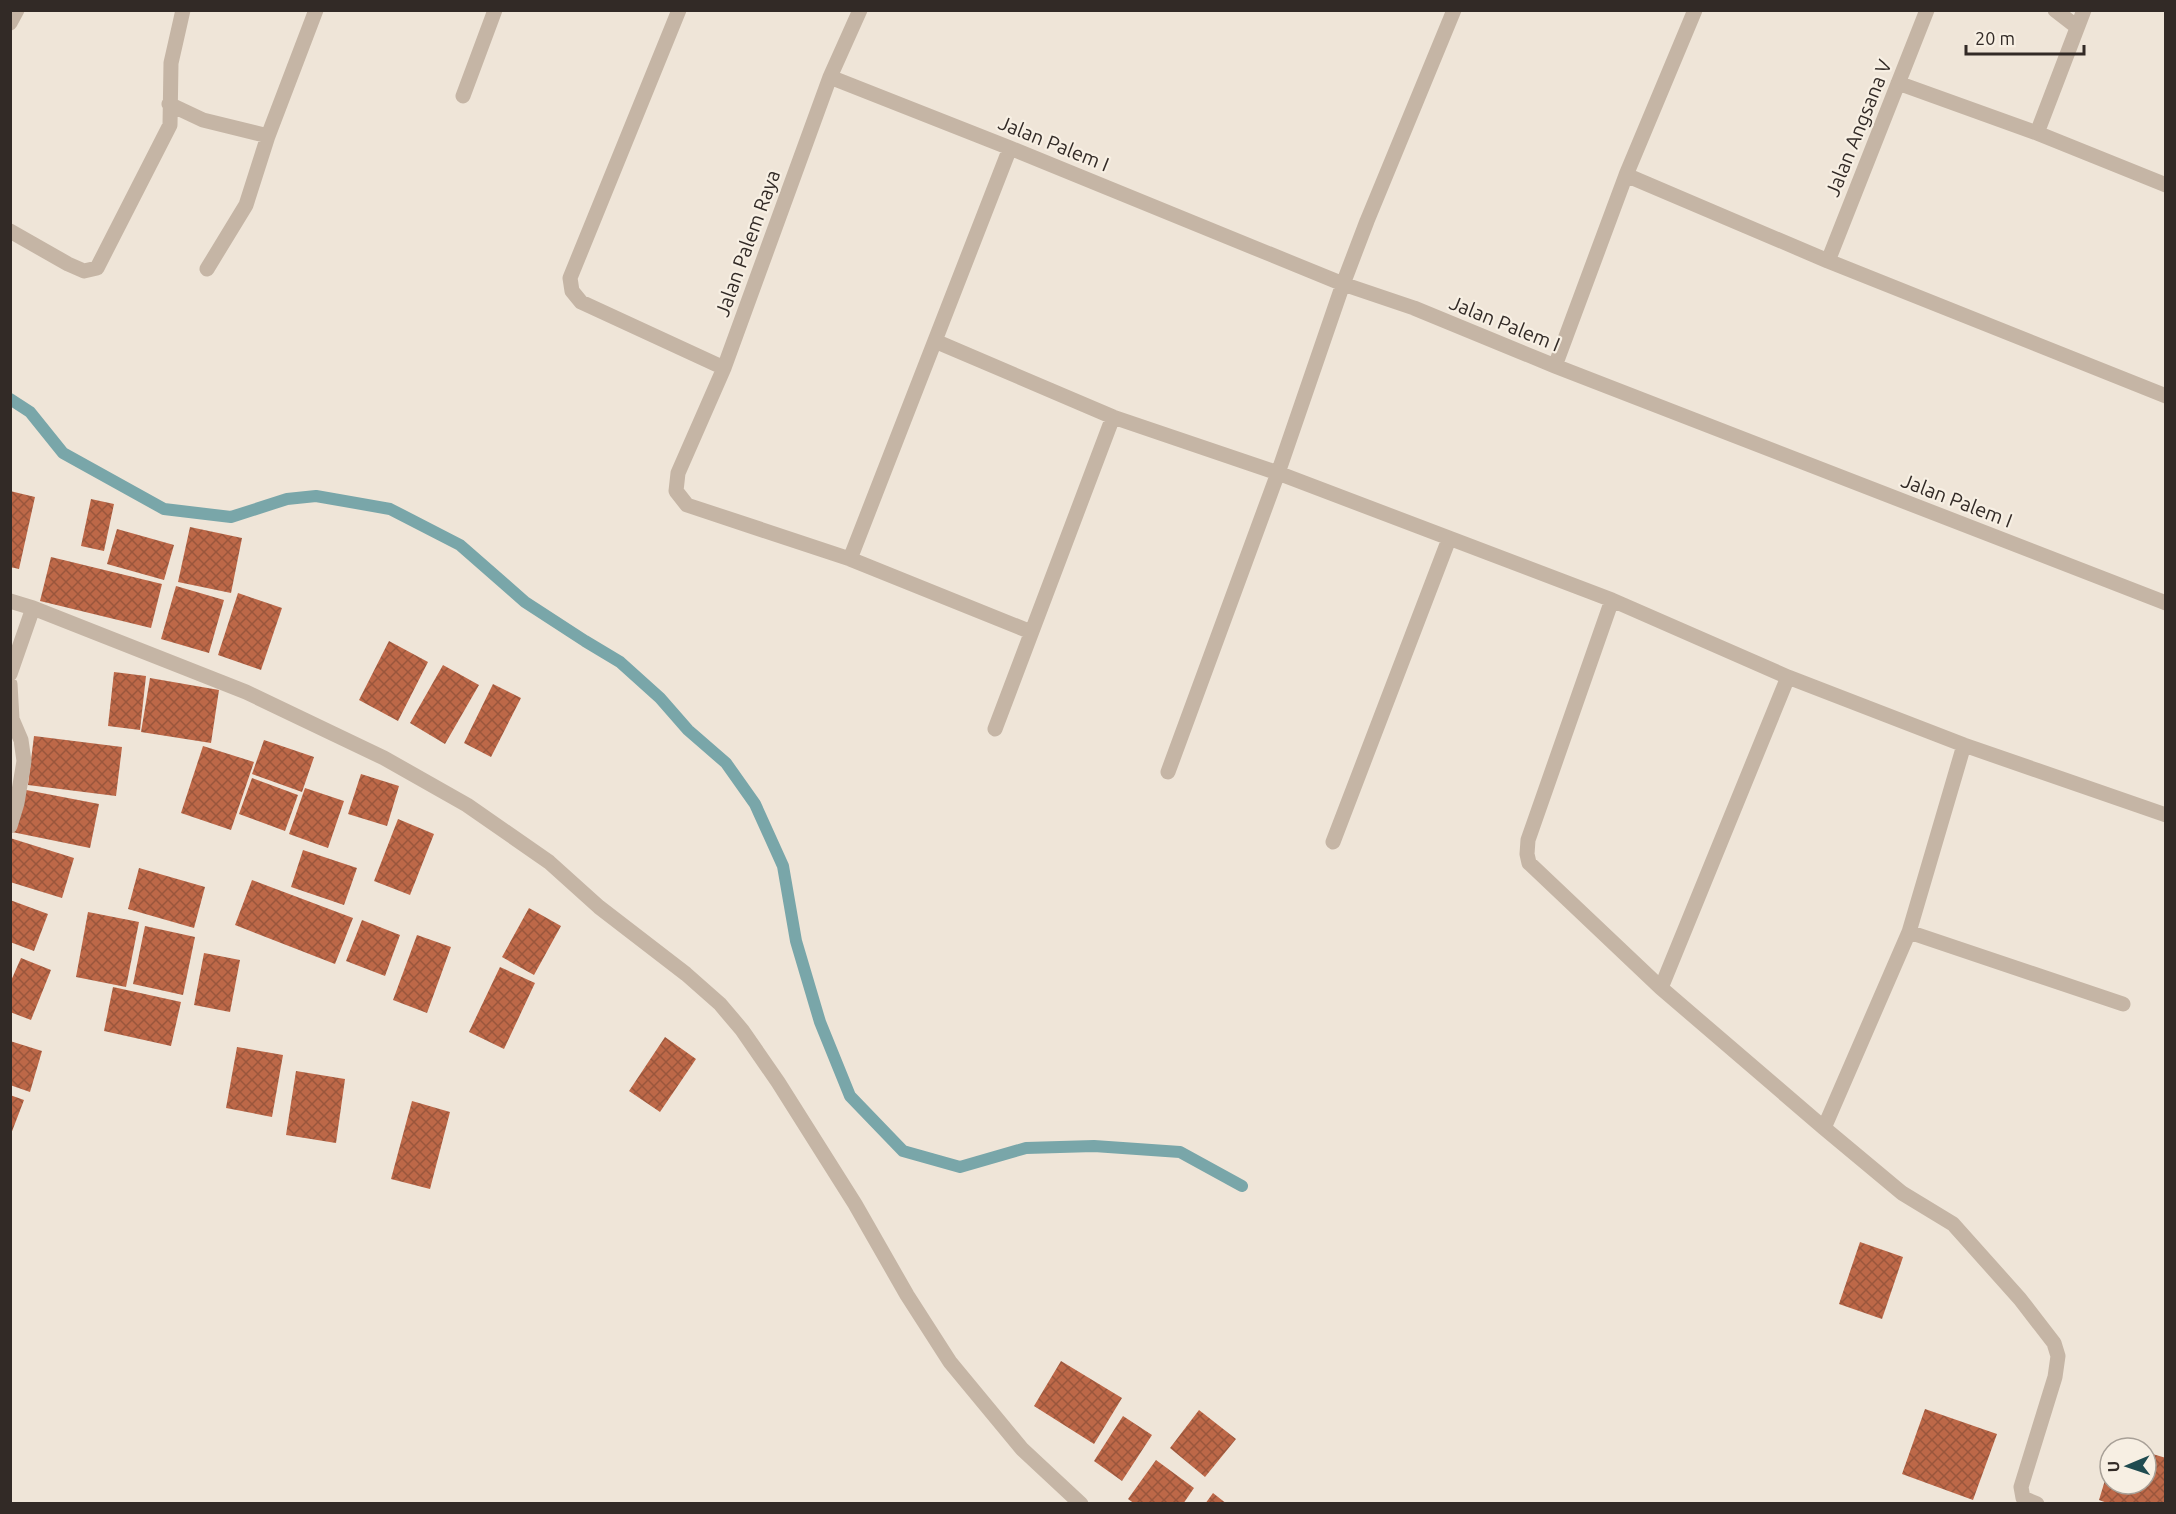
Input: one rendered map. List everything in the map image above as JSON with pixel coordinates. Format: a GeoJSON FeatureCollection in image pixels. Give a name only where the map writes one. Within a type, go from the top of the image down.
{"type":"FeatureCollection","features":[{"type":"Feature","properties":{"kind":"street"},"geometry":{"type":"LineString","coordinates":[[10,23],[17,10]]}},
{"type":"Feature","properties":{"kind":"street"},"geometry":{"type":"LineString","coordinates":[[10,231],[84,271],[97,268],[170,125],[171,63],[183,10]]}},
{"type":"Feature","properties":{"kind":"street"},"geometry":{"type":"LineString","coordinates":[[207,269],[246,205],[268,136],[316,10]]}},
{"type":"Feature","properties":{"kind":"street"},"geometry":{"type":"LineString","coordinates":[[463,96],[495,10]]}},
{"type":"Feature","properties":{"kind":"street"},"geometry":{"type":"LineString","coordinates":[[679,10],[570,278],[572,291],[581,302],[724,368]]}},
{"type":"Feature","properties":{"kind":"street","name":"Jalan Palem Raya"},"geometry":{"type":"LineString","coordinates":[[850,560],[687,505],[676,491],[678,473],[724,368],[830,77],[860,10]]}},
{"type":"Feature","properties":{"kind":"street"},"geometry":{"type":"LineString","coordinates":[[1555,366],[1626,176],[1695,10]]}},
{"type":"Feature","properties":{"kind":"street","name":"Jalan Angsana V"},"geometry":{"type":"LineString","coordinates":[[1828,261],[1927,10]]}},
{"type":"Feature","properties":{"kind":"street"},"geometry":{"type":"LineString","coordinates":[[2055,10],[2077,27]]}},
{"type":"Feature","properties":{"kind":"street"},"geometry":{"type":"LineString","coordinates":[[2037,133],[2084,10]]}},
{"type":"Feature","properties":{"kind":"street"},"geometry":{"type":"LineString","coordinates":[[1168,772],[1278,473],[1343,284],[1450,12]]}},
{"type":"Feature","properties":{"kind":"street","name":"Jalan Palem I"},"geometry":{"type":"LineString","coordinates":[[830,77],[1343,284],[1414,308],[1555,366],[2166,603]]}},
{"type":"Feature","properties":{"kind":"street"},"geometry":{"type":"LineString","coordinates":[[1898,83],[2037,133],[2166,185]]}},
{"type":"Feature","properties":{"kind":"street"},"geometry":{"type":"LineString","coordinates":[[169,104],[203,120],[268,136]]}},
{"type":"Feature","properties":{"kind":"street"},"geometry":{"type":"LineString","coordinates":[[1010,148],[850,560],[1031,632]]}},
{"type":"Feature","properties":{"kind":"street"},"geometry":{"type":"LineString","coordinates":[[1626,176],[1828,261],[2166,396]]}},
{"type":"Feature","properties":{"kind":"street"},"geometry":{"type":"LineString","coordinates":[[935,341],[1113,417],[1278,473],[1612,600],[1788,677],[1964,744],[2166,815]]}},
{"type":"Feature","properties":{"kind":"street"},"geometry":{"type":"LineString","coordinates":[[995,729],[1113,417]]}},
{"type":"Feature","properties":{"kind":"street"},"geometry":{"type":"LineString","coordinates":[[1333,842],[1449,539]]}},
{"type":"Feature","properties":{"kind":"street"},"geometry":{"type":"LineString","coordinates":[[1612,600],[1528,840],[1529,862],[1661,988],[1824,1128],[1902,1193],[1953,1224],[2054,1343],[2058,1356],[2055,1377],[2022,1487],[2022,1498],[2037,1503]]}},
{"type":"Feature","properties":{"kind":"street"},"geometry":{"type":"LineString","coordinates":[[10,601],[246,692],[384,758],[467,805],[549,862],[599,907],[686,975],[720,1004],[742,1030],[778,1082],[950,1362],[1022,1449],[1080,1503]]}},
{"type":"Feature","properties":{"kind":"street"},"geometry":{"type":"LineString","coordinates":[[10,674],[33,608]]}},
{"type":"Feature","properties":{"kind":"street"},"geometry":{"type":"LineString","coordinates":[[1661,988],[1788,677]]}},
{"type":"Feature","properties":{"kind":"street"},"geometry":{"type":"LineString","coordinates":[[10,684],[12,719],[21,740],[24,761],[17,803],[10,826]]}},
{"type":"Feature","properties":{"kind":"street"},"geometry":{"type":"LineString","coordinates":[[1824,1128],[1909,932],[1964,744]]}},
{"type":"Feature","properties":{"kind":"street"},"geometry":{"type":"LineString","coordinates":[[1909,932],[2123,1004]]}},
{"type":"Feature","properties":{"kind":"building"},"geometry":{"type":"Polygon","coordinates":[[[10,491],[35,497],[19,569],[10,567],[10,491]]]}},
{"type":"Feature","properties":{"kind":"building"},"geometry":{"type":"Polygon","coordinates":[[[91,499],[114,504],[104,551],[81,546],[91,499]]]}},
{"type":"Feature","properties":{"kind":"building"},"geometry":{"type":"Polygon","coordinates":[[[190,527],[242,538],[231,593],[178,582],[190,527]]]}},
{"type":"Feature","properties":{"kind":"building"},"geometry":{"type":"Polygon","coordinates":[[[117,529],[174,545],[164,580],[107,564],[117,529]]]}},
{"type":"Feature","properties":{"kind":"building"},"geometry":{"type":"Polygon","coordinates":[[[51,557],[162,584],[151,628],[40,601],[51,557]]]}},
{"type":"Feature","properties":{"kind":"building"},"geometry":{"type":"Polygon","coordinates":[[[176,586],[224,600],[209,653],[161,639],[176,586]]]}},
{"type":"Feature","properties":{"kind":"building"},"geometry":{"type":"Polygon","coordinates":[[[238,593],[282,608],[261,670],[218,655],[238,593]]]}},
{"type":"Feature","properties":{"kind":"building"},"geometry":{"type":"Polygon","coordinates":[[[389,641],[428,662],[398,721],[359,700],[389,641]]]}},
{"type":"Feature","properties":{"kind":"building"},"geometry":{"type":"Polygon","coordinates":[[[443,665],[479,685],[445,744],[410,723],[443,665]]]}},
{"type":"Feature","properties":{"kind":"building"},"geometry":{"type":"Polygon","coordinates":[[[114,672],[146,676],[140,730],[108,726],[114,672]]]}},
{"type":"Feature","properties":{"kind":"building"},"geometry":{"type":"Polygon","coordinates":[[[150,678],[219,690],[211,743],[141,732],[150,678]]]}},
{"type":"Feature","properties":{"kind":"building"},"geometry":{"type":"Polygon","coordinates":[[[493,684],[521,698],[491,757],[464,743],[493,684]]]}},
{"type":"Feature","properties":{"kind":"building"},"geometry":{"type":"Polygon","coordinates":[[[34,736],[122,747],[116,796],[28,785],[34,736]]]}},
{"type":"Feature","properties":{"kind":"building"},"geometry":{"type":"Polygon","coordinates":[[[264,740],[314,757],[302,792],[252,774],[264,740]]]}},
{"type":"Feature","properties":{"kind":"building"},"geometry":{"type":"Polygon","coordinates":[[[203,746],[254,762],[231,830],[181,813],[203,746]]]}},
{"type":"Feature","properties":{"kind":"building"},"geometry":{"type":"Polygon","coordinates":[[[361,774],[399,786],[387,826],[348,814],[361,774]]]}},
{"type":"Feature","properties":{"kind":"building"},"geometry":{"type":"Polygon","coordinates":[[[252,778],[298,795],[285,831],[239,814],[252,778]]]}},
{"type":"Feature","properties":{"kind":"building"},"geometry":{"type":"Polygon","coordinates":[[[305,788],[344,801],[328,848],[289,834],[305,788]]]}},
{"type":"Feature","properties":{"kind":"building"},"geometry":{"type":"Polygon","coordinates":[[[21,789],[99,804],[90,848],[12,832],[21,789]]]}},
{"type":"Feature","properties":{"kind":"building"},"geometry":{"type":"Polygon","coordinates":[[[398,819],[434,834],[410,895],[374,881],[398,819]]]}},
{"type":"Feature","properties":{"kind":"building"},"geometry":{"type":"Polygon","coordinates":[[[10,838],[74,858],[62,898],[10,882],[10,838]]]}},
{"type":"Feature","properties":{"kind":"building"},"geometry":{"type":"Polygon","coordinates":[[[303,850],[357,868],[344,905],[291,887],[303,850]]]}},
{"type":"Feature","properties":{"kind":"building"},"geometry":{"type":"Polygon","coordinates":[[[139,868],[205,887],[194,928],[128,909],[139,868]]]}},
{"type":"Feature","properties":{"kind":"building"},"geometry":{"type":"Polygon","coordinates":[[[252,880],[353,918],[335,964],[235,925],[252,880]]]}},
{"type":"Feature","properties":{"kind":"building"},"geometry":{"type":"Polygon","coordinates":[[[10,900],[48,914],[34,951],[10,942],[10,900]]]}},
{"type":"Feature","properties":{"kind":"building"},"geometry":{"type":"Polygon","coordinates":[[[529,908],[561,926],[534,975],[502,957],[529,908]]]}},
{"type":"Feature","properties":{"kind":"building"},"geometry":{"type":"Polygon","coordinates":[[[88,912],[139,922],[126,987],[76,977],[88,912]]]}},
{"type":"Feature","properties":{"kind":"building"},"geometry":{"type":"Polygon","coordinates":[[[362,920],[400,935],[385,976],[346,961],[362,920]]]}},
{"type":"Feature","properties":{"kind":"building"},"geometry":{"type":"Polygon","coordinates":[[[145,926],[195,937],[183,995],[133,984],[145,926]]]}},
{"type":"Feature","properties":{"kind":"building"},"geometry":{"type":"Polygon","coordinates":[[[417,935],[451,947],[427,1013],[393,1000],[417,935]]]}},
{"type":"Feature","properties":{"kind":"building"},"geometry":{"type":"Polygon","coordinates":[[[204,953],[240,960],[230,1012],[194,1005],[204,953]]]}},
{"type":"Feature","properties":{"kind":"building"},"geometry":{"type":"Polygon","coordinates":[[[21,958],[51,970],[31,1020],[10,1012],[10,983],[21,958]]]}},
{"type":"Feature","properties":{"kind":"building"},"geometry":{"type":"Polygon","coordinates":[[[500,967],[535,983],[504,1049],[469,1032],[500,967]]]}},
{"type":"Feature","properties":{"kind":"building"},"geometry":{"type":"Polygon","coordinates":[[[113,987],[181,1002],[171,1046],[104,1031],[113,987]]]}},
{"type":"Feature","properties":{"kind":"building"},"geometry":{"type":"Polygon","coordinates":[[[665,1037],[696,1059],[660,1112],[629,1091],[665,1037]]]}},
{"type":"Feature","properties":{"kind":"building"},"geometry":{"type":"Polygon","coordinates":[[[10,1041],[42,1051],[30,1092],[10,1085],[10,1041]]]}},
{"type":"Feature","properties":{"kind":"building"},"geometry":{"type":"Polygon","coordinates":[[[237,1047],[283,1055],[272,1117],[226,1108],[237,1047]]]}},
{"type":"Feature","properties":{"kind":"building"},"geometry":{"type":"Polygon","coordinates":[[[296,1071],[345,1079],[336,1143],[286,1135],[296,1071]]]}},
{"type":"Feature","properties":{"kind":"building"},"geometry":{"type":"Polygon","coordinates":[[[10,1095],[24,1100],[11,1134],[10,1134],[10,1095]]]}},
{"type":"Feature","properties":{"kind":"building"},"geometry":{"type":"Polygon","coordinates":[[[412,1101],[450,1112],[430,1189],[391,1179],[412,1101]]]}},
{"type":"Feature","properties":{"kind":"building"},"geometry":{"type":"Polygon","coordinates":[[[1860,1242],[1903,1257],[1882,1319],[1839,1304],[1860,1242]]]}},
{"type":"Feature","properties":{"kind":"building"},"geometry":{"type":"Polygon","coordinates":[[[1061,1361],[1122,1398],[1094,1444],[1034,1406],[1061,1361]]]}},
{"type":"Feature","properties":{"kind":"building"},"geometry":{"type":"Polygon","coordinates":[[[1925,1409],[1997,1434],[1973,1500],[1902,1474],[1925,1409]]]}},
{"type":"Feature","properties":{"kind":"building"},"geometry":{"type":"Polygon","coordinates":[[[1199,1410],[1236,1439],[1205,1477],[1170,1448],[1199,1410]]]}},
{"type":"Feature","properties":{"kind":"building"},"geometry":{"type":"Polygon","coordinates":[[[1123,1416],[1152,1435],[1122,1481],[1094,1461],[1123,1416]]]}},
{"type":"Feature","properties":{"kind":"building"},"geometry":{"type":"Polygon","coordinates":[[[2158,1456],[2166,1458],[2166,1504],[2110,1504],[2099,1500],[2100,1496],[2158,1496],[2158,1456]]]}},
{"type":"Feature","properties":{"kind":"building"},"geometry":{"type":"Polygon","coordinates":[[[1156,1460],[1194,1488],[1183,1504],[1135,1504],[1128,1499],[1156,1460]]]}},
{"type":"Feature","properties":{"kind":"building"},"geometry":{"type":"Polygon","coordinates":[[[1213,1493],[1227,1504],[1205,1504],[1213,1493]]]}},
{"type":"Feature","properties":{"kind":"waterway"},"geometry":{"type":"LineString","coordinates":[[10,399],[30,412],[63,453],[164,509],[231,517],[287,499],[316,496],[390,509],[460,545],[525,602],[620,662],[660,698],[688,730],[726,763],[755,804],[783,866],[796,941],[820,1022],[850,1096],[903,1151],[960,1167],[1026,1148],[1094,1146],[1180,1152],[1242,1186]]}}]}
